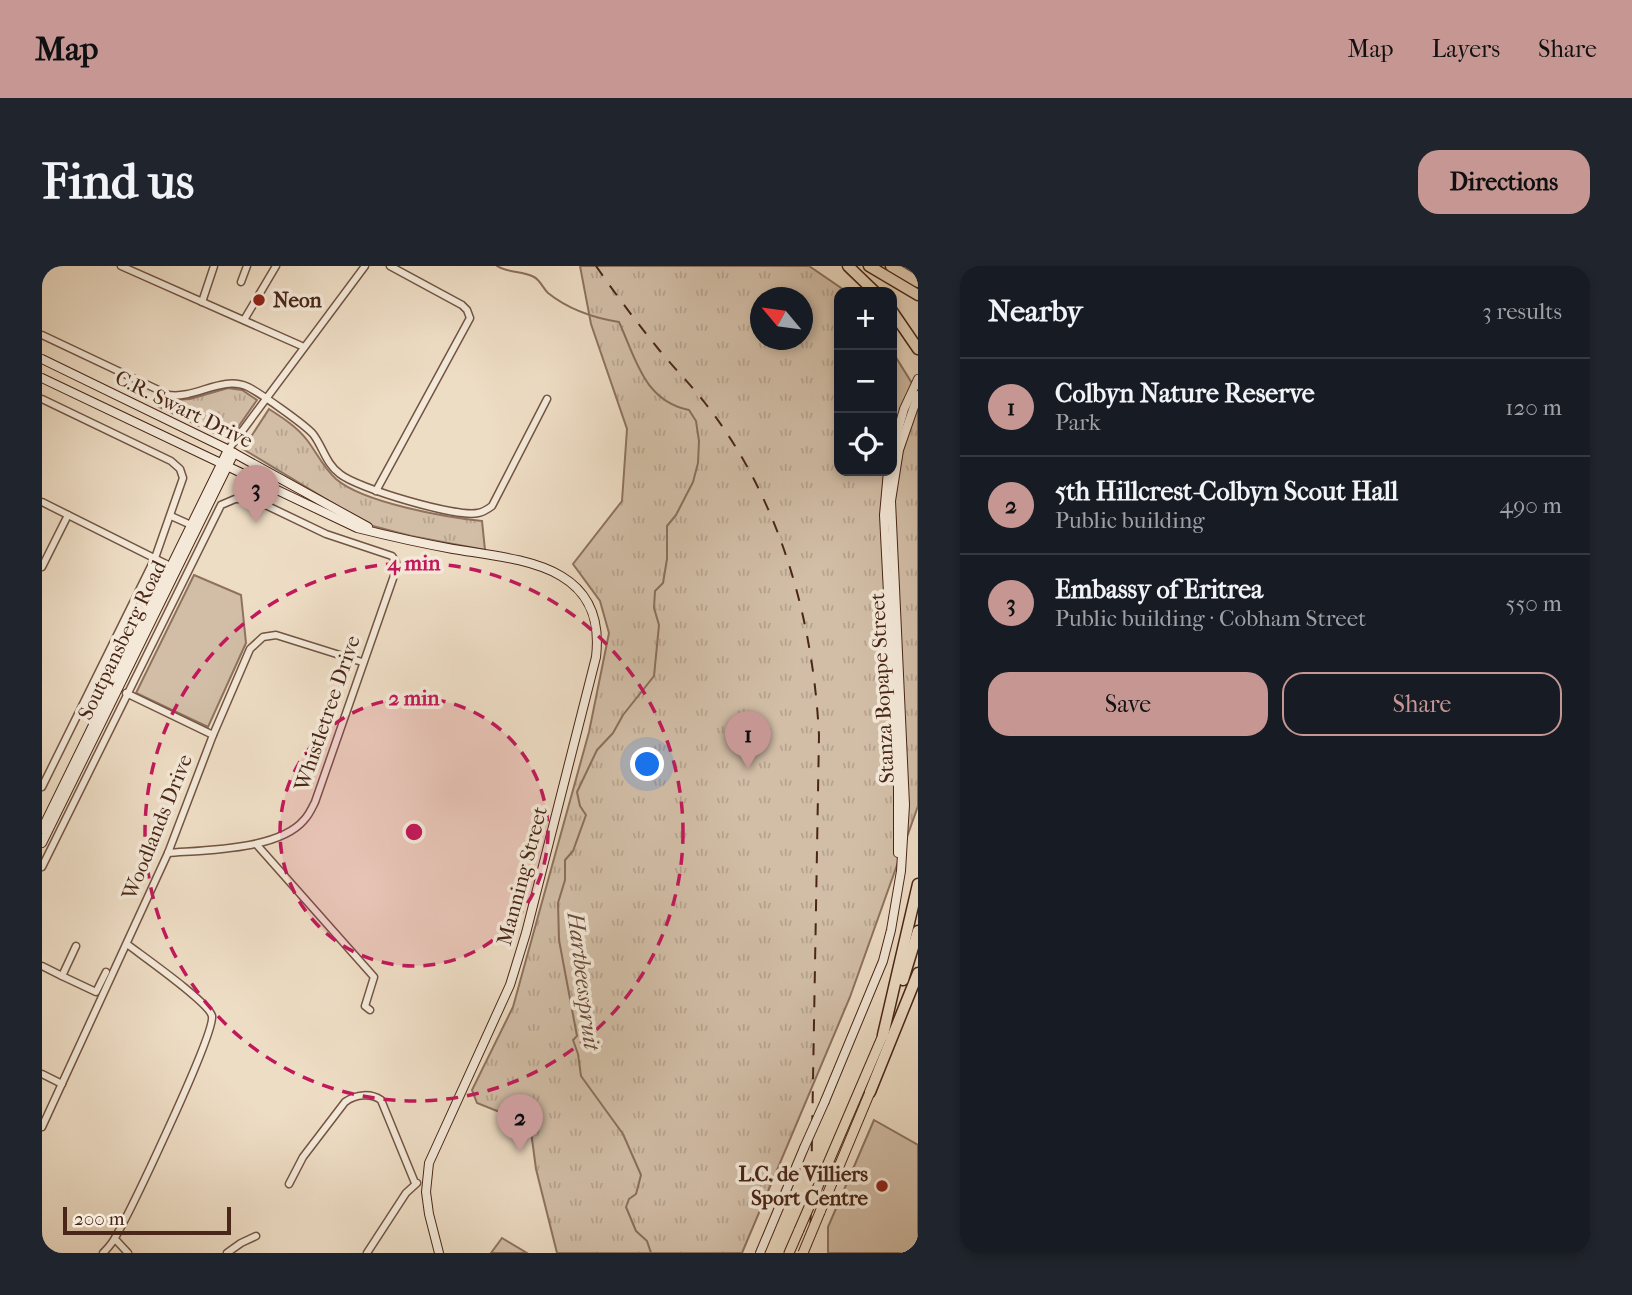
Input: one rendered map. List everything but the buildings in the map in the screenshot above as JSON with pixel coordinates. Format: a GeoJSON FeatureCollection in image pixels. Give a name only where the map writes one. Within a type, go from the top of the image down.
{"type":"FeatureCollection","features":[{"type":"Feature","properties":{"kind":"highway"},"geometry":{"type":"LineString","coordinates":[[848,266],[870,287]]}},
{"type":"Feature","properties":{"kind":"highway"},"geometry":{"type":"LineString","coordinates":[[869,266],[918,295]]}},
{"type":"Feature","properties":{"kind":"highway"},"geometry":{"type":"LineString","coordinates":[[891,266],[918,282]]}},
{"type":"Feature","properties":{"kind":"highway"},"geometry":{"type":"LineString","coordinates":[[897,319],[916,345]]}},
{"type":"Feature","properties":{"kind":"highway"},"geometry":{"type":"LineString","coordinates":[[883,1035],[918,884]]}},
{"type":"Feature","properties":{"kind":"highway"},"geometry":{"type":"LineString","coordinates":[[883,1035],[918,931]]}},
{"type":"Feature","properties":{"kind":"highway"},"geometry":{"type":"LineString","coordinates":[[870,1092],[918,973]]}},
{"type":"Feature","properties":{"kind":"highway"},"geometry":{"type":"LineString","coordinates":[[870,1092],[918,989]]}},
{"type":"Feature","properties":{"kind":"main road","name":"C.R. Swart Drive"},"geometry":{"type":"LineString","coordinates":[[42,359],[231,451],[383,535]]}},
{"type":"Feature","properties":{"kind":"main road","name":"C.R. Swart Drive"},"geometry":{"type":"LineString","coordinates":[[42,378],[357,528],[530,562],[555,571],[570,582]]}},
{"type":"Feature","properties":{"kind":"main road"},"geometry":{"type":"LineString","coordinates":[[897,434],[904,409],[918,379]]}},
{"type":"Feature","properties":{"kind":"main road","name":"Stanza Bopape Street"},"geometry":{"type":"LineString","coordinates":[[760,1253],[876,979],[895,911],[904,830],[891,501],[899,450],[918,395]]}},
{"type":"Feature","properties":{"kind":"main road","name":"Soutpansberg Road"},"geometry":{"type":"LineString","coordinates":[[42,843],[231,451]]}},
{"type":"Feature","properties":{"kind":"main road","name":"Soutpansberg Road"},"geometry":{"type":"LineString","coordinates":[[173,567],[191,525],[224,465]]}},
{"type":"Feature","properties":{"kind":"main road","name":"Stanza Bopape Street"},"geometry":{"type":"LineString","coordinates":[[876,979],[892,907],[898,846],[898,788],[884,515],[888,476]]}},
{"type":"Feature","properties":{"kind":"main road","name":"Manning Street"},"geometry":{"type":"LineString","coordinates":[[439,1253],[429,1214],[427,1171],[439,1138],[513,978],[597,649],[596,628],[585,600],[570,582]]}},
{"type":"Feature","properties":{"kind":"main road","name":"Soutpansberg Road"},"geometry":{"type":"LineString","coordinates":[[42,829],[115,687]]}},
{"type":"Feature","properties":{"kind":"main road"},"geometry":{"type":"LineString","coordinates":[[789,1253],[883,1035]]}},
{"type":"Feature","properties":{"kind":"main road"},"geometry":{"type":"LineString","coordinates":[[803,1253],[870,1092]]}},
{"type":"Feature","properties":{"kind":"street"},"geometry":{"type":"LineString","coordinates":[[121,266],[304,347]]}},
{"type":"Feature","properties":{"kind":"street"},"geometry":{"type":"LineString","coordinates":[[202,302],[214,266]]}},
{"type":"Feature","properties":{"kind":"street"},"geometry":{"type":"LineString","coordinates":[[241,282],[247,266]]}},
{"type":"Feature","properties":{"kind":"street"},"geometry":{"type":"LineString","coordinates":[[244,320],[276,266]]}},
{"type":"Feature","properties":{"kind":"street"},"geometry":{"type":"LineString","coordinates":[[231,451],[237,438],[365,266]]}},
{"type":"Feature","properties":{"kind":"street"},"geometry":{"type":"LineString","coordinates":[[376,491],[470,320],[462,305],[390,266]]}},
{"type":"Feature","properties":{"kind":"street"},"geometry":{"type":"LineString","coordinates":[[42,335],[167,394],[182,396],[231,383],[249,387],[307,428],[338,474],[347,480],[426,506],[465,513],[481,513],[496,500],[547,399]]}},
{"type":"Feature","properties":{"kind":"street"},"geometry":{"type":"LineString","coordinates":[[42,399],[171,461],[179,467],[183,484],[155,558],[42,787]]}},
{"type":"Feature","properties":{"kind":"street","name":"Whistletree Drive"},"geometry":{"type":"LineString","coordinates":[[127,693],[217,510],[224,503],[253,499],[326,534],[383,552],[394,559],[396,570],[310,812],[297,827],[257,845],[168,853]]}},
{"type":"Feature","properties":{"kind":"street"},"geometry":{"type":"LineString","coordinates":[[42,502],[173,567]]}},
{"type":"Feature","properties":{"kind":"street"},"geometry":{"type":"LineString","coordinates":[[42,567],[68,515]]}},
{"type":"Feature","properties":{"kind":"street"},"geometry":{"type":"LineString","coordinates":[[171,516],[191,525]]}},
{"type":"Feature","properties":{"kind":"street","name":"Woodlands Drive"},"geometry":{"type":"LineString","coordinates":[[42,1127],[168,853],[213,735],[250,649],[263,637],[282,636],[362,662]]}},
{"type":"Feature","properties":{"kind":"street"},"geometry":{"type":"LineString","coordinates":[[115,687],[213,735]]}},
{"type":"Feature","properties":{"kind":"street"},"geometry":{"type":"LineString","coordinates":[[42,867],[127,693]]}},
{"type":"Feature","properties":{"kind":"street"},"geometry":{"type":"LineString","coordinates":[[257,845],[374,977],[365,1006],[370,1010]]}},
{"type":"Feature","properties":{"kind":"street"},"geometry":{"type":"LineString","coordinates":[[103,1253],[115,1238],[197,1062],[211,1029],[212,1017],[202,1002],[127,944]]}},
{"type":"Feature","properties":{"kind":"street"},"geometry":{"type":"LineString","coordinates":[[62,976],[76,946]]}},
{"type":"Feature","properties":{"kind":"street"},"geometry":{"type":"LineString","coordinates":[[42,966],[96,992],[106,972]]}},
{"type":"Feature","properties":{"kind":"street"},"geometry":{"type":"LineString","coordinates":[[42,1074],[62,1084]]}},
{"type":"Feature","properties":{"kind":"street"},"geometry":{"type":"LineString","coordinates":[[289,1184],[303,1157],[345,1102],[352,1097],[371,1095],[381,1100],[417,1183],[400,1201],[367,1253]]}},
{"type":"Feature","properties":{"kind":"street"},"geometry":{"type":"LineString","coordinates":[[227,1253],[256,1236]]}},
{"type":"Feature","properties":{"kind":"street"},"geometry":{"type":"LineString","coordinates":[[115,1238],[128,1253]]}},
{"type":"Feature","properties":{"kind":"green space"},"geometry":{"type":"Polygon","coordinates":[[[580,266],[809,266],[840,287],[834,287],[834,476],[897,476],[897,359],[918,393],[918,806],[850,997],[742,1253],[557,1253],[536,1169],[530,1124],[477,1103],[472,1090],[513,1007],[589,732],[609,633],[600,601],[573,564],[622,501],[627,429],[591,324],[580,266]]]}},
{"type":"Feature","properties":{"kind":"green space"},"geometry":{"type":"Polygon","coordinates":[[[228,388],[242,390],[257,400],[229,440],[155,405],[157,401],[190,399],[228,388]]]}},
{"type":"Feature","properties":{"kind":"green space"},"geometry":{"type":"Polygon","coordinates":[[[269,409],[299,431],[331,474],[349,488],[385,502],[482,521],[485,550],[369,525],[243,449],[269,409]]]}},
{"type":"Feature","properties":{"kind":"green space"},"geometry":{"type":"Polygon","coordinates":[[[194,575],[241,595],[246,643],[208,727],[136,693],[194,575]]]}},
{"type":"Feature","properties":{"kind":"green space","name":"L.C. de Villiers Sport Centre"},"geometry":{"type":"Polygon","coordinates":[[[874,1120],[918,1145],[918,1253],[828,1253],[828,1227],[874,1120]]]}},
{"type":"Feature","properties":{"kind":"green space"},"geometry":{"type":"Polygon","coordinates":[[[502,1238],[527,1253],[491,1253],[502,1238]]]}},
{"type":"Feature","properties":{"kind":"waterway","name":"Hartbeesspruit"},"geometry":{"type":"LineString","coordinates":[[497,266],[534,277],[548,293],[573,308],[619,322],[637,364],[652,388],[661,398],[689,410],[696,421],[698,463],[693,482],[676,515],[667,526],[667,559],[663,583],[655,591],[654,608],[659,625],[654,676],[623,715],[613,733],[597,750],[577,792],[580,806],[586,815],[573,851],[565,860],[565,880],[558,903],[559,940],[577,1036],[573,1040],[581,1076],[623,1134],[641,1175],[636,1194],[629,1199],[626,1207],[636,1231],[647,1241],[651,1253]]}},
{"type":"Feature","properties":{"kind":"railway"},"geometry":{"type":"LineString","coordinates":[[596,266],[619,299],[700,396],[731,439],[772,518],[800,603],[809,647],[819,735],[810,1253]]}},
{"type":"Feature","properties":{"kind":"place","name":"Neon"},"geometry":{"type":"Point","coordinates":[259,300]}},
{"type":"Feature","properties":{"kind":"place","name":"Embassy of Eritrea"},"geometry":{"type":"Point","coordinates":[256,523]}},
{"type":"Feature","properties":{"kind":"place","name":"Colbyn Nature Reserve"},"geometry":{"type":"Point","coordinates":[748,769]}},
{"type":"Feature","properties":{"kind":"place","name":"5th Hillcrest-Colbyn Scout Hall"},"geometry":{"type":"Point","coordinates":[520,1152]}},
{"type":"Feature","properties":{"kind":"place","name":"L.C. de Villiers Sport Centre"},"geometry":{"type":"Point","coordinates":[882,1186]}}]}
